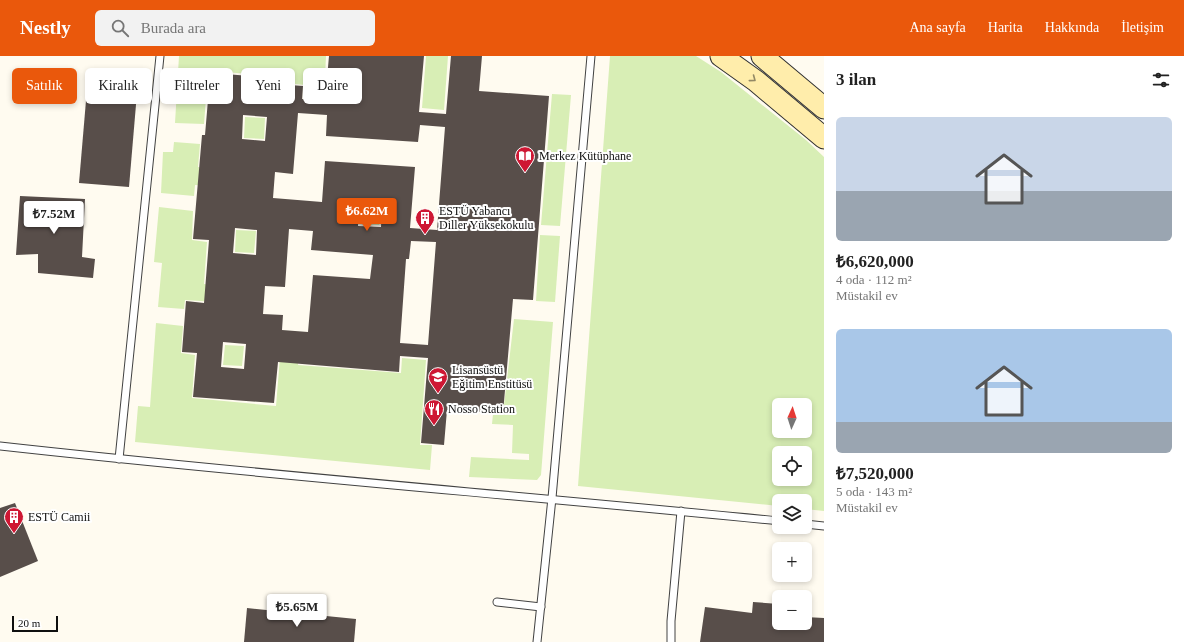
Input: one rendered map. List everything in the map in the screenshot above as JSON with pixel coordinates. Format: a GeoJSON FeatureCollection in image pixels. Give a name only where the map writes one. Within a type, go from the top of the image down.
{"type":"FeatureCollection","features":[{"type":"Feature","properties":{"kind":"street"},"geometry":{"type":"LineString","coordinates":[[721,56],[756,81],[824,138]]}},
{"type":"Feature","properties":{"kind":"street"},"geometry":{"type":"LineString","coordinates":[[762,56],[824,108]]}},
{"type":"Feature","properties":{"kind":"lane"},"geometry":{"type":"LineString","coordinates":[[119,459],[160,56]]}},
{"type":"Feature","properties":{"kind":"lane"},"geometry":{"type":"LineString","coordinates":[[537,642],[552,498],[591,56]]}},
{"type":"Feature","properties":{"kind":"lane"},"geometry":{"type":"LineString","coordinates":[[0,446],[119,459],[552,498],[772,520]]}},
{"type":"Feature","properties":{"kind":"lane"},"geometry":{"type":"LineString","coordinates":[[671,642],[681,511]]}},
{"type":"Feature","properties":{"kind":"lane"},"geometry":{"type":"LineString","coordinates":[[812,525],[824,526]]}},
{"type":"Feature","properties":{"kind":"lane"},"geometry":{"type":"LineString","coordinates":[[497,602],[541,607]]}},
{"type":"Feature","properties":{"kind":"green space"},"geometry":{"type":"Polygon","coordinates":[[[179,56],[326,56],[325,68],[303,68],[303,85],[295,84],[295,68],[241,68],[241,73],[233,73],[233,68],[178,68],[179,56]]]}},
{"type":"Feature","properties":{"kind":"green space"},"geometry":{"type":"Polygon","coordinates":[[[426,56],[448,56],[444,110],[422,108],[426,56]]]}},
{"type":"Feature","properties":{"kind":"green space"},"geometry":{"type":"Polygon","coordinates":[[[610,56],[696,56],[721,72],[806,140],[824,157],[824,511],[812,510],[812,494],[772,494],[772,505],[578,486],[610,56]]]}},
{"type":"Feature","properties":{"kind":"green space"},"geometry":{"type":"Polygon","coordinates":[[[552,94],[571,95],[560,226],[541,225],[552,94]]]}},
{"type":"Feature","properties":{"kind":"green space"},"geometry":{"type":"Polygon","coordinates":[[[176,104],[206,104],[204,124],[175,123],[176,104]]]}},
{"type":"Feature","properties":{"kind":"green space"},"geometry":{"type":"Polygon","coordinates":[[[245,117],[265,118],[264,139],[244,138],[245,117]]]}},
{"type":"Feature","properties":{"kind":"green space"},"geometry":{"type":"Polygon","coordinates":[[[174,142],[200,144],[198,167],[256,172],[256,189],[195,185],[194,196],[161,193],[163,152],[173,152],[174,142]]]}},
{"type":"Feature","properties":{"kind":"green space"},"geometry":{"type":"Polygon","coordinates":[[[361,203],[381,204],[379,225],[359,224],[361,203]]]}},
{"type":"Feature","properties":{"kind":"green space"},"geometry":{"type":"Polygon","coordinates":[[[159,207],[193,211],[192,240],[207,242],[204,284],[247,288],[246,304],[185,300],[184,309],[158,307],[162,263],[154,262],[159,207]]]}},
{"type":"Feature","properties":{"kind":"green space"},"geometry":{"type":"Polygon","coordinates":[[[236,230],[256,231],[254,253],[235,252],[236,230]]]}},
{"type":"Feature","properties":{"kind":"green space"},"geometry":{"type":"Polygon","coordinates":[[[540,235],[560,236],[555,302],[536,301],[540,235]]]}},
{"type":"Feature","properties":{"kind":"green space"},"geometry":{"type":"Polygon","coordinates":[[[514,319],[553,322],[541,475],[537,480],[469,477],[471,457],[529,460],[529,454],[512,453],[513,425],[492,424],[493,414],[503,414],[514,319]]]}},
{"type":"Feature","properties":{"kind":"green space"},"geometry":{"type":"Polygon","coordinates":[[[156,323],[183,326],[181,353],[195,355],[192,398],[276,406],[281,345],[300,347],[298,365],[401,373],[402,358],[426,360],[420,445],[432,445],[430,470],[135,442],[138,406],[150,407],[156,323]]]}},
{"type":"Feature","properties":{"kind":"green space"},"geometry":{"type":"Polygon","coordinates":[[[225,345],[244,346],[242,366],[223,365],[225,345]]]}},
{"type":"Feature","properties":{"kind":"building","name":"ESTÜ Yabancı Diller Yüksekokulu"},"geometry":{"type":"Polygon","coordinates":[[[329,56],[424,56],[419,112],[446,114],[451,56],[482,56],[479,91],[549,96],[533,300],[513,299],[503,413],[447,410],[444,445],[421,443],[428,358],[400,356],[399,372],[278,362],[274,403],[193,397],[197,353],[182,352],[186,301],[204,303],[209,240],[193,239],[202,135],[205,135],[208,104],[233,104],[233,75],[241,75],[241,104],[295,104],[295,85],[303,86],[303,104],[362,104],[362,68],[328,68],[329,56]],[[298,113],[293,174],[275,172],[273,198],[322,202],[325,161],[415,167],[410,228],[437,230],[445,127],[420,125],[418,142],[326,136],[327,115],[298,113]],[[243,115],[242,139],[265,141],[267,117],[243,115]],[[359,201],[358,226],[381,227],[382,202],[359,201]],[[235,228],[233,253],[256,255],[257,230],[235,228]],[[289,229],[285,287],[265,286],[263,314],[283,315],[282,330],[308,332],[313,275],[370,279],[373,255],[311,250],[313,231],[289,229]],[[411,241],[409,259],[406,259],[400,343],[428,345],[436,242],[411,241]],[[223,342],[221,367],[244,369],[246,344],[223,342]]]}},
{"type":"Feature","properties":{"kind":"building"},"geometry":{"type":"Polygon","coordinates":[[[86,104],[136,104],[129,187],[79,183],[86,104]]]}},
{"type":"Feature","properties":{"kind":"building"},"geometry":{"type":"Polygon","coordinates":[[[20,196],[85,199],[82,257],[95,259],[93,278],[38,273],[38,254],[16,255],[20,196]]]}},
{"type":"Feature","properties":{"kind":"building","name":"ESTÜ Camii"},"geometry":{"type":"Polygon","coordinates":[[[15,503],[38,561],[0,577],[0,508],[15,503]]]}},
{"type":"Feature","properties":{"kind":"building"},"geometry":{"type":"Polygon","coordinates":[[[753,602],[772,603],[772,630],[812,630],[812,617],[824,618],[824,642],[700,642],[705,607],[752,613],[753,602]]]}},
{"type":"Feature","properties":{"kind":"building"},"geometry":{"type":"Polygon","coordinates":[[[247,608],[356,619],[354,642],[244,642],[247,608]]]}},
{"type":"Feature","properties":{"kind":"place","name":"Merkez Kütüphane"},"geometry":{"type":"Point","coordinates":[525,173]}},
{"type":"Feature","properties":{"kind":"place","name":"ESTÜ Yabancı Diller Yüksekokulu"},"geometry":{"type":"Point","coordinates":[425,235]}},
{"type":"Feature","properties":{"kind":"place","name":"Lisansüstü Eğitim Enstitüsü"},"geometry":{"type":"Point","coordinates":[438,394]}},
{"type":"Feature","properties":{"kind":"place","name":"Nosso Station"},"geometry":{"type":"Point","coordinates":[434,426]}},
{"type":"Feature","properties":{"kind":"place","name":"ESTÜ Camii"},"geometry":{"type":"Point","coordinates":[14,534]}}]}
